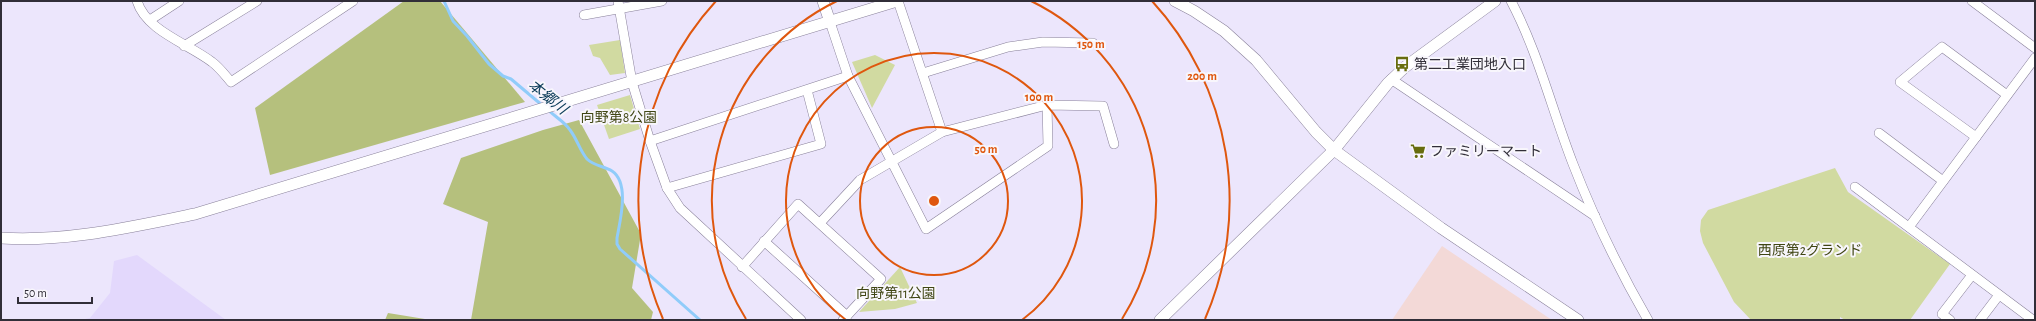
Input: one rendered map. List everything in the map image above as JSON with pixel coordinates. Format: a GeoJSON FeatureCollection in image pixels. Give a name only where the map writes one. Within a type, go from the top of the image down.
{"type":"FeatureCollection","features":[{"type":"Feature","properties":{"kind":"street"},"geometry":{"type":"LineString","coordinates":[[137,1],[140,12],[175,40],[212,62],[231,82],[353,1]]}},
{"type":"Feature","properties":{"kind":"street"},"geometry":{"type":"LineString","coordinates":[[150,20],[179,1]]}},
{"type":"Feature","properties":{"kind":"street"},"geometry":{"type":"LineString","coordinates":[[184,46],[257,1]]}},
{"type":"Feature","properties":{"kind":"street"},"geometry":{"type":"LineString","coordinates":[[584,15],[619,5],[662,1]]}},
{"type":"Feature","properties":{"kind":"street"},"geometry":{"type":"LineString","coordinates":[[823,1],[848,76],[926,229],[1048,146],[1047,105]]}},
{"type":"Feature","properties":{"kind":"street"},"geometry":{"type":"LineString","coordinates":[[1,238],[34,240],[90,235],[195,214],[898,1],[942,132]]}},
{"type":"Feature","properties":{"kind":"street"},"geometry":{"type":"LineString","coordinates":[[1174,1],[1194,11],[1224,31],[1256,60],[1316,132],[1334,150],[1444,230],[1578,320]]}},
{"type":"Feature","properties":{"kind":"street"},"geometry":{"type":"LineString","coordinates":[[1160,320],[1334,150],[1392,79],[1405,66],[1495,1]]}},
{"type":"Feature","properties":{"kind":"street"},"geometry":{"type":"LineString","coordinates":[[1512,1],[1532,51],[1572,163],[1613,255],[1648,320]]}},
{"type":"Feature","properties":{"kind":"street"},"geometry":{"type":"LineString","coordinates":[[1972,1],[2035,48]]}},
{"type":"Feature","properties":{"kind":"street"},"geometry":{"type":"LineString","coordinates":[[619,5],[632,82],[650,141],[667,188],[680,208],[801,320]]}},
{"type":"Feature","properties":{"kind":"street"},"geometry":{"type":"LineString","coordinates":[[923,73],[1008,47],[1043,42],[1093,43]]}},
{"type":"Feature","properties":{"kind":"street"},"geometry":{"type":"LineString","coordinates":[[1976,137],[1900,82],[1942,47],[2007,95]]}},
{"type":"Feature","properties":{"kind":"street"},"geometry":{"type":"LineString","coordinates":[[1909,227],[2035,58]]}},
{"type":"Feature","properties":{"kind":"street"},"geometry":{"type":"LineString","coordinates":[[650,141],[848,76]]}},
{"type":"Feature","properties":{"kind":"street"},"geometry":{"type":"LineString","coordinates":[[1392,79],[1595,216]]}},
{"type":"Feature","properties":{"kind":"street"},"geometry":{"type":"LineString","coordinates":[[667,188],[821,144],[807,90]]}},
{"type":"Feature","properties":{"kind":"street"},"geometry":{"type":"LineString","coordinates":[[820,223],[860,180],[942,132],[1047,105],[1103,106],[1114,144]]}},
{"type":"Feature","properties":{"kind":"street"},"geometry":{"type":"LineString","coordinates":[[1879,133],[1943,181]]}},
{"type":"Feature","properties":{"kind":"street"},"geometry":{"type":"LineString","coordinates":[[1855,187],[2033,320]]}},
{"type":"Feature","properties":{"kind":"street"},"geometry":{"type":"LineString","coordinates":[[742,267],[764,242],[798,204],[881,279],[845,318],[764,242]]}},
{"type":"Feature","properties":{"kind":"street"},"geometry":{"type":"LineString","coordinates":[[1950,320],[1942,314],[1972,275]]}},
{"type":"Feature","properties":{"kind":"street"},"geometry":{"type":"LineString","coordinates":[[1980,320],[1999,295]]}},
{"type":"Feature","properties":{"kind":"shaded area"},"geometry":{"type":"Polygon","coordinates":[[[1442,246],[1552,320],[1392,320],[1442,246]]]}},
{"type":"Feature","properties":{"kind":"shaded area"},"geometry":{"type":"Polygon","coordinates":[[[137,255],[226,320],[80,320],[90,318],[110,293],[114,261],[137,255]]]}},
{"type":"Feature","properties":{"kind":"green space"},"geometry":{"type":"Polygon","coordinates":[[[404,1],[440,1],[525,102],[270,175],[255,108],[404,1]]]}},
{"type":"Feature","properties":{"kind":"green space"},"geometry":{"type":"Polygon","coordinates":[[[620,40],[625,73],[610,75],[600,58],[593,56],[589,45],[620,40]]]}},
{"type":"Feature","properties":{"kind":"green space"},"geometry":{"type":"Polygon","coordinates":[[[875,55],[895,65],[872,108],[852,62],[875,55]]]}},
{"type":"Feature","properties":{"kind":"green space","name":"向野第8公園"},"geometry":{"type":"Polygon","coordinates":[[[630,95],[640,129],[609,139],[597,105],[630,95]]]}},
{"type":"Feature","properties":{"kind":"green space"},"geometry":{"type":"Polygon","coordinates":[[[579,120],[641,234],[632,288],[653,312],[651,320],[471,320],[488,222],[443,204],[461,158],[543,130],[579,120]]]}},
{"type":"Feature","properties":{"kind":"green space","name":"西原第2グランド"},"geometry":{"type":"Polygon","coordinates":[[[1835,168],[1848,192],[1950,264],[1910,320],[1845,320],[1840,317],[1840,320],[1751,320],[1734,302],[1703,243],[1700,231],[1701,220],[1708,210],[1835,168]]]}},
{"type":"Feature","properties":{"kind":"green space","name":"向野第11公園"},"geometry":{"type":"Polygon","coordinates":[[[900,267],[917,303],[895,309],[859,312],[900,267]]]}},
{"type":"Feature","properties":{"kind":"green space"},"geometry":{"type":"Polygon","coordinates":[[[388,313],[431,320],[385,320],[388,313]]]}},
{"type":"Feature","properties":{"kind":"waterway","name":"本郷川"},"geometry":{"type":"LineString","coordinates":[[444,1],[453,21],[489,64],[503,76],[511,79],[543,106]]}},
{"type":"Feature","properties":{"kind":"waterway","name":"本郷川"},"geometry":{"type":"LineString","coordinates":[[547,109],[568,127],[587,159],[612,171],[618,177],[621,184],[622,193],[617,238],[617,244],[620,249],[700,320]]}},
{"type":"Feature","properties":{"kind":"place","name":"第二工業団地入口"},"geometry":{"type":"Point","coordinates":[1402,64]}},
{"type":"Feature","properties":{"kind":"place","name":"ファミリーマート"},"geometry":{"type":"Point","coordinates":[1418,151]}}]}
